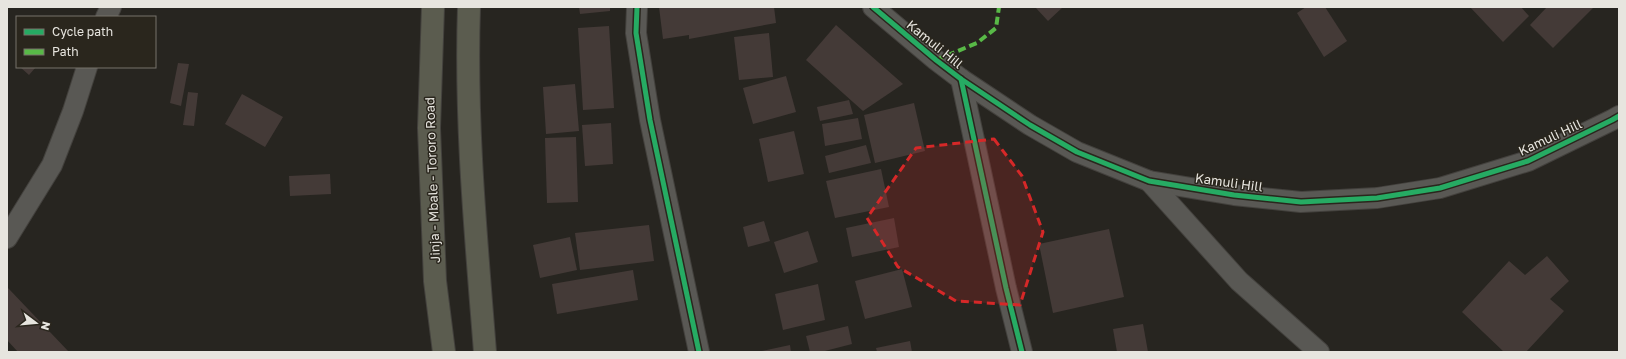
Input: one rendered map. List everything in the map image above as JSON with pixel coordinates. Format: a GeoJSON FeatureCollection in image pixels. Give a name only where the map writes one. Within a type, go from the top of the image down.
{"type":"FeatureCollection","features":[{"type":"Feature","properties":{"kind":"highway","name":"Jinja - Mbale - Tororo Road"},"geometry":{"type":"LineString","coordinates":[[433,7],[429,128],[435,281],[444,352]]}},
{"type":"Feature","properties":{"kind":"highway"},"geometry":{"type":"LineString","coordinates":[[469,7],[468,49],[472,202],[486,352]]}},
{"type":"Feature","properties":{"kind":"street"},"geometry":{"type":"LineString","coordinates":[[106,16],[111,7]]}},
{"type":"Feature","properties":{"kind":"street"},"geometry":{"type":"LineString","coordinates":[[637,7],[636,33],[650,120],[699,352]]}},
{"type":"Feature","properties":{"kind":"street","name":"Kamuli Hill"},"geometry":{"type":"LineString","coordinates":[[873,7],[961,79],[1030,125],[1077,152],[1149,181],[1234,195],[1301,202],[1377,198],[1440,188],[1528,161],[1619,116]]}},
{"type":"Feature","properties":{"kind":"street"},"geometry":{"type":"LineString","coordinates":[[7,238],[52,165],[73,111],[87,68]]}},
{"type":"Feature","properties":{"kind":"street"},"geometry":{"type":"LineString","coordinates":[[961,79],[1006,288],[1022,352]]}},
{"type":"Feature","properties":{"kind":"street"},"geometry":{"type":"LineString","coordinates":[[1149,181],[1239,281],[1319,352]]}},
{"type":"Feature","properties":{"kind":"highlighted area"},"geometry":{"type":"Polygon","coordinates":[[[994,139],[1022,176],[1043,232],[1020,305],[956,301],[898,267],[867,218],[916,148],[994,139]]]}},
{"type":"Feature","properties":{"kind":"building"},"geometry":{"type":"Polygon","coordinates":[[[579,7],[610,7],[610,11],[580,14],[579,7]]]}},
{"type":"Feature","properties":{"kind":"building"},"geometry":{"type":"Polygon","coordinates":[[[659,7],[774,7],[776,23],[689,39],[689,35],[663,39],[659,7]]]}},
{"type":"Feature","properties":{"kind":"building"},"geometry":{"type":"Polygon","coordinates":[[[1035,7],[1063,7],[1048,21],[1035,7]]]}},
{"type":"Feature","properties":{"kind":"building"},"geometry":{"type":"Polygon","coordinates":[[[1306,7],[1325,7],[1347,41],[1324,57],[1297,13],[1306,7]]]}},
{"type":"Feature","properties":{"kind":"building"},"geometry":{"type":"Polygon","coordinates":[[[1470,7],[1521,7],[1529,16],[1503,42],[1470,7]]]}},
{"type":"Feature","properties":{"kind":"building"},"geometry":{"type":"Polygon","coordinates":[[[1547,7],[1594,7],[1553,48],[1530,25],[1547,7]]]}},
{"type":"Feature","properties":{"kind":"building"},"geometry":{"type":"Polygon","coordinates":[[[836,25],[903,84],[863,111],[806,60],[836,25]]]}},
{"type":"Feature","properties":{"kind":"building"},"geometry":{"type":"Polygon","coordinates":[[[609,26],[614,108],[583,110],[578,28],[609,26]]]}},
{"type":"Feature","properties":{"kind":"building"},"geometry":{"type":"Polygon","coordinates":[[[769,33],[773,77],[739,80],[734,37],[769,33]]]}},
{"type":"Feature","properties":{"kind":"building"},"geometry":{"type":"Polygon","coordinates":[[[178,63],[189,64],[181,106],[170,103],[178,63]]]}},
{"type":"Feature","properties":{"kind":"building"},"geometry":{"type":"Polygon","coordinates":[[[21,68],[35,68],[29,75],[21,68]]]}},
{"type":"Feature","properties":{"kind":"building"},"geometry":{"type":"Polygon","coordinates":[[[786,76],[796,112],[753,124],[743,88],[786,76]]]}},
{"type":"Feature","properties":{"kind":"building"},"geometry":{"type":"Polygon","coordinates":[[[575,84],[579,131],[546,134],[543,87],[575,84]]]}},
{"type":"Feature","properties":{"kind":"building"},"geometry":{"type":"Polygon","coordinates":[[[188,92],[198,93],[194,126],[183,125],[188,92]]]}},
{"type":"Feature","properties":{"kind":"building"},"geometry":{"type":"Polygon","coordinates":[[[242,94],[283,117],[265,147],[225,124],[242,94]]]}},
{"type":"Feature","properties":{"kind":"building"},"geometry":{"type":"Polygon","coordinates":[[[849,100],[853,114],[820,121],[817,107],[849,100]]]}},
{"type":"Feature","properties":{"kind":"building"},"geometry":{"type":"Polygon","coordinates":[[[914,103],[925,151],[875,163],[864,115],[914,103]]]}},
{"type":"Feature","properties":{"kind":"building"},"geometry":{"type":"Polygon","coordinates":[[[858,118],[862,139],[825,146],[822,124],[858,118]]]}},
{"type":"Feature","properties":{"kind":"building"},"geometry":{"type":"Polygon","coordinates":[[[611,123],[613,164],[585,166],[582,125],[611,123]]]}},
{"type":"Feature","properties":{"kind":"building"},"geometry":{"type":"Polygon","coordinates":[[[794,131],[804,174],[768,182],[759,139],[794,131]]]}},
{"type":"Feature","properties":{"kind":"building"},"geometry":{"type":"Polygon","coordinates":[[[576,137],[578,202],[547,203],[545,138],[576,137]]]}},
{"type":"Feature","properties":{"kind":"building"},"geometry":{"type":"Polygon","coordinates":[[[866,145],[871,163],[829,173],[825,156],[866,145]]]}},
{"type":"Feature","properties":{"kind":"building"},"geometry":{"type":"Polygon","coordinates":[[[881,169],[889,207],[835,218],[826,181],[881,169]]]}},
{"type":"Feature","properties":{"kind":"building"},"geometry":{"type":"Polygon","coordinates":[[[330,174],[331,194],[290,196],[289,176],[330,174]]]}},
{"type":"Feature","properties":{"kind":"building"},"geometry":{"type":"Polygon","coordinates":[[[894,218],[899,247],[852,257],[846,228],[894,218]]]}},
{"type":"Feature","properties":{"kind":"building"},"geometry":{"type":"Polygon","coordinates":[[[764,221],[770,241],[748,247],[743,227],[764,221]]]}},
{"type":"Feature","properties":{"kind":"building"},"geometry":{"type":"Polygon","coordinates":[[[649,225],[654,261],[580,270],[575,233],[649,225]]]}},
{"type":"Feature","properties":{"kind":"building"},"geometry":{"type":"Polygon","coordinates":[[[1109,229],[1124,297],[1053,313],[1039,244],[1109,229]]]}},
{"type":"Feature","properties":{"kind":"building"},"geometry":{"type":"Polygon","coordinates":[[[808,231],[818,262],[784,273],[774,242],[808,231]]]}},
{"type":"Feature","properties":{"kind":"building"},"geometry":{"type":"Polygon","coordinates":[[[570,237],[577,270],[540,278],[533,245],[570,237]]]}},
{"type":"Feature","properties":{"kind":"building"},"geometry":{"type":"Polygon","coordinates":[[[1547,256],[1569,281],[1550,299],[1564,311],[1526,352],[1504,352],[1462,312],[1509,261],[1525,275],[1547,256]]]}},
{"type":"Feature","properties":{"kind":"building"},"geometry":{"type":"Polygon","coordinates":[[[902,269],[912,307],[865,319],[855,281],[902,269]]]}},
{"type":"Feature","properties":{"kind":"building"},"geometry":{"type":"Polygon","coordinates":[[[633,270],[638,300],[557,314],[552,284],[633,270]]]}},
{"type":"Feature","properties":{"kind":"building"},"geometry":{"type":"Polygon","coordinates":[[[818,284],[825,320],[783,330],[775,294],[818,284]]]}},
{"type":"Feature","properties":{"kind":"building"},"geometry":{"type":"Polygon","coordinates":[[[8,288],[69,352],[18,352],[7,340],[8,288]]]}},
{"type":"Feature","properties":{"kind":"building"},"geometry":{"type":"Polygon","coordinates":[[[1143,324],[1148,352],[1117,352],[1113,329],[1143,324]]]}},
{"type":"Feature","properties":{"kind":"building"},"geometry":{"type":"Polygon","coordinates":[[[848,326],[852,344],[821,352],[810,352],[806,336],[848,326]]]}},
{"type":"Feature","properties":{"kind":"building"},"geometry":{"type":"Polygon","coordinates":[[[910,341],[912,352],[877,352],[876,348],[910,341]]]}},
{"type":"Feature","properties":{"kind":"building"},"geometry":{"type":"Polygon","coordinates":[[[790,345],[791,352],[762,352],[762,351],[790,345]]]}},
{"type":"Feature","properties":{"kind":"marked path"},"geometry":{"type":"LineString","coordinates":[[936,60],[977,43],[996,28],[999,7]]}},
{"type":"Feature","properties":{"kind":"cycle path"},"geometry":{"type":"LineString","coordinates":[[637,7],[636,33],[650,120],[699,352]]}},
{"type":"Feature","properties":{"kind":"cycle path"},"geometry":{"type":"LineString","coordinates":[[873,7],[961,79],[1030,125],[1077,152],[1149,181],[1234,195],[1301,202],[1377,198],[1440,188],[1528,161],[1619,116]]}},
{"type":"Feature","properties":{"kind":"cycle path"},"geometry":{"type":"LineString","coordinates":[[961,79],[1006,288],[1022,352]]}}]}
